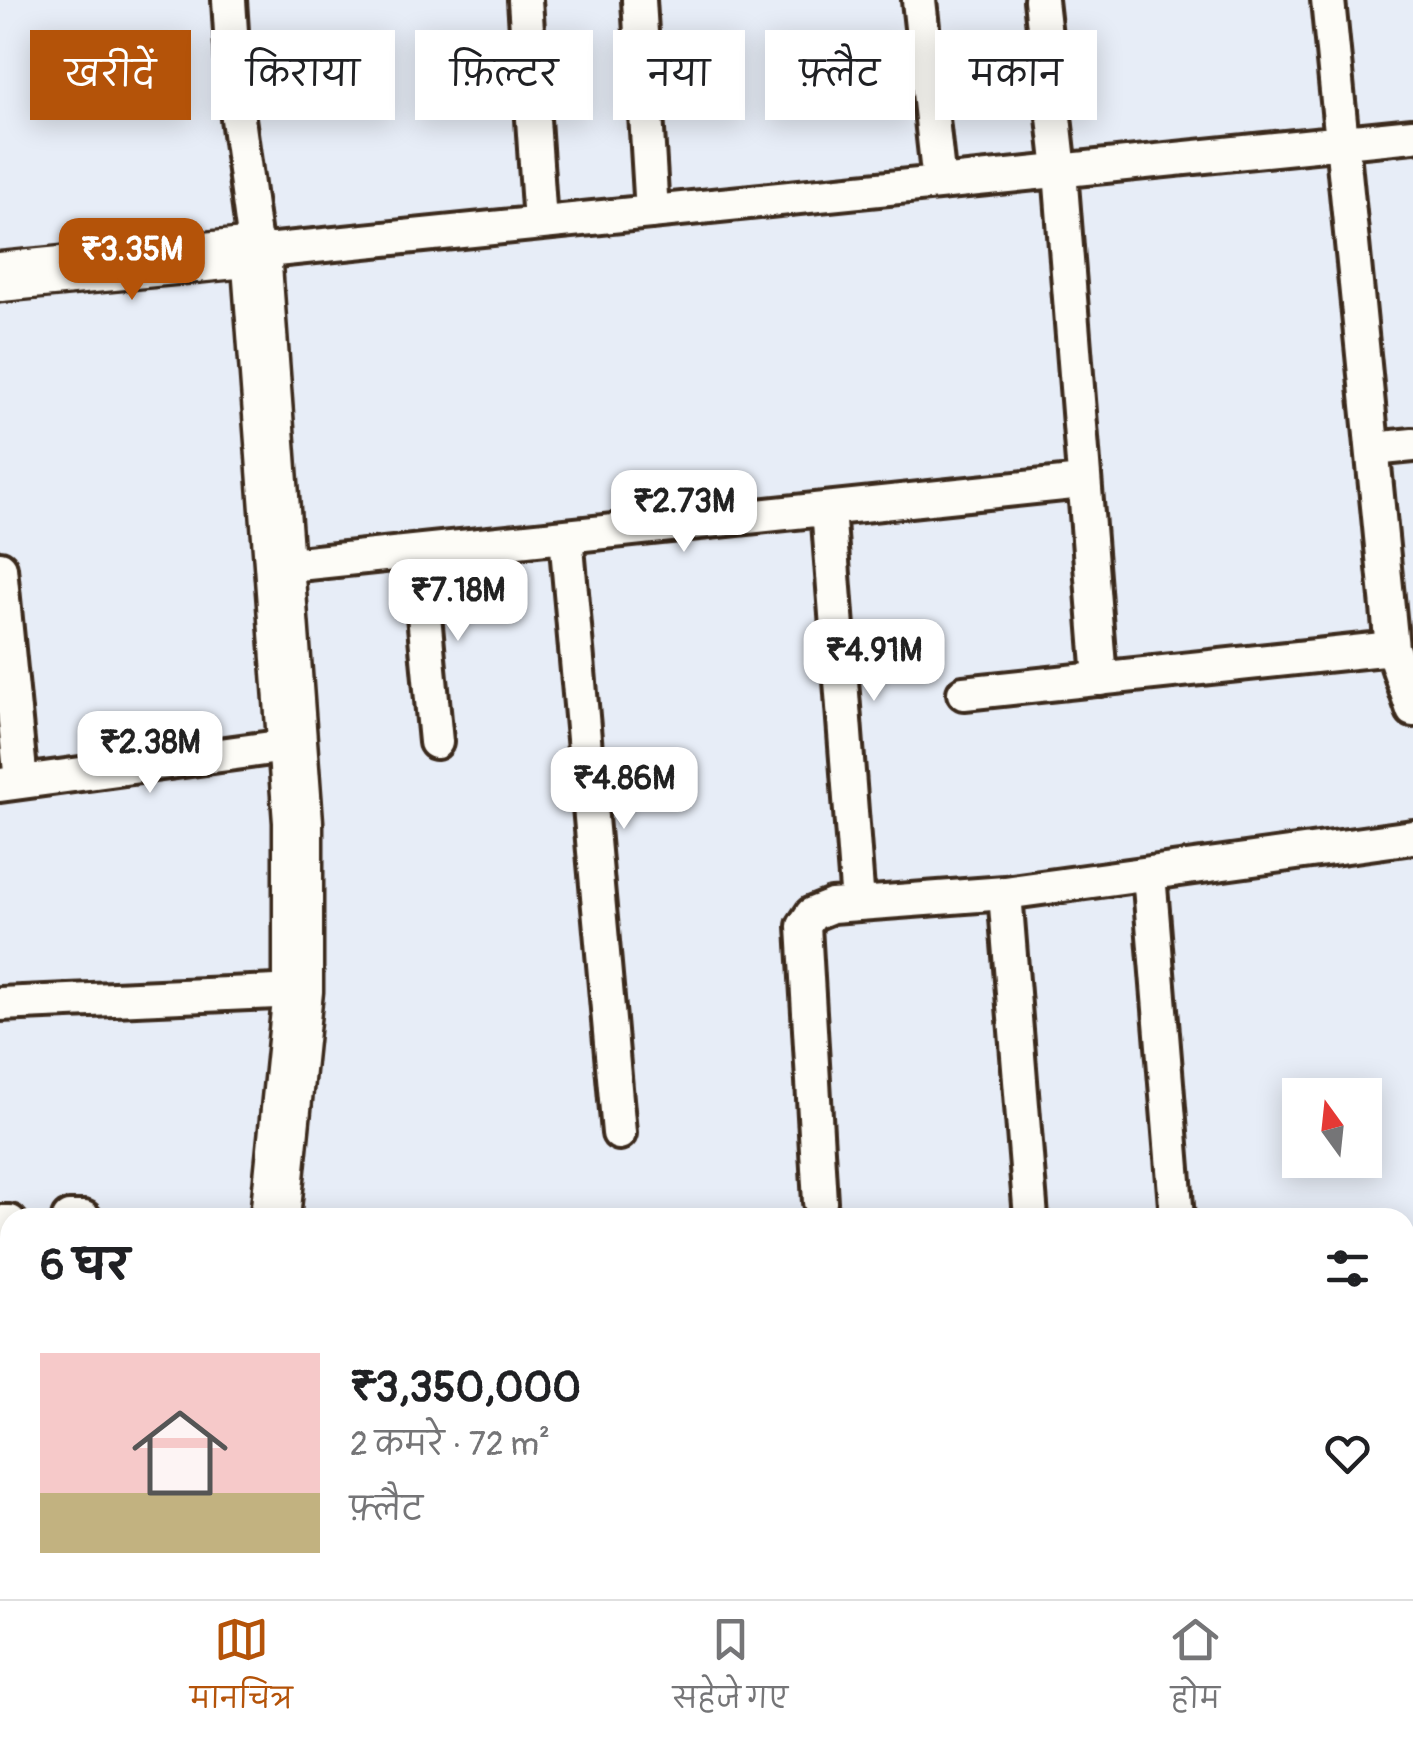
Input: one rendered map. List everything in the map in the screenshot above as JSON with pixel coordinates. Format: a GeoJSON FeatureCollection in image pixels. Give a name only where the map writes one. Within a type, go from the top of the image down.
{"type":"FeatureCollection","features":[{"type":"Feature","properties":{"kind":"street"},"geometry":{"type":"LineString","coordinates":[[229,0],[235,96],[256,252],[298,822],[298,991],[276,1208]]}},
{"type":"Feature","properties":{"kind":"street"},"geometry":{"type":"LineString","coordinates":[[525,0],[540,223]]}},
{"type":"Feature","properties":{"kind":"street"},"geometry":{"type":"LineString","coordinates":[[640,0],[652,212]]}},
{"type":"Feature","properties":{"kind":"street"},"geometry":{"type":"LineString","coordinates":[[920,0],[939,183]]}},
{"type":"Feature","properties":{"kind":"street"},"geometry":{"type":"LineString","coordinates":[[1041,0],[1060,171],[1100,679]]}},
{"type":"Feature","properties":{"kind":"street"},"geometry":{"type":"LineString","coordinates":[[1328,0],[1392,648],[1413,710]]}},
{"type":"Feature","properties":{"kind":"street"},"geometry":{"type":"LineString","coordinates":[[0,277],[1413,135]]}},
{"type":"Feature","properties":{"kind":"street"},"geometry":{"type":"LineString","coordinates":[[1373,450],[1413,445]]}},
{"type":"Feature","properties":{"kind":"street"},"geometry":{"type":"LineString","coordinates":[[280,566],[1082,482]]}},
{"type":"Feature","properties":{"kind":"street"},"geometry":{"type":"LineString","coordinates":[[828,509],[858,904]]}},
{"type":"Feature","properties":{"kind":"street"},"geometry":{"type":"LineString","coordinates":[[566,536],[619,1133]]}},
{"type":"Feature","properties":{"kind":"street"},"geometry":{"type":"LineString","coordinates":[[418,552],[436,742]]}},
{"type":"Feature","properties":{"kind":"street"},"geometry":{"type":"LineString","coordinates":[[1,583],[10,783],[292,745]]}},
{"type":"Feature","properties":{"kind":"street"},"geometry":{"type":"LineString","coordinates":[[964,693],[1392,648]]}},
{"type":"Feature","properties":{"kind":"street"},"geometry":{"type":"LineString","coordinates":[[820,1202],[804,926],[812,914],[832,906],[1004,894],[1413,837]]}},
{"type":"Feature","properties":{"kind":"street"},"geometry":{"type":"LineString","coordinates":[[1148,874],[1176,1208]]}},
{"type":"Feature","properties":{"kind":"street"},"geometry":{"type":"LineString","coordinates":[[1004,894],[1030,1208]]}},
{"type":"Feature","properties":{"kind":"street"},"geometry":{"type":"LineString","coordinates":[[0,1004],[298,991]]}}]}
